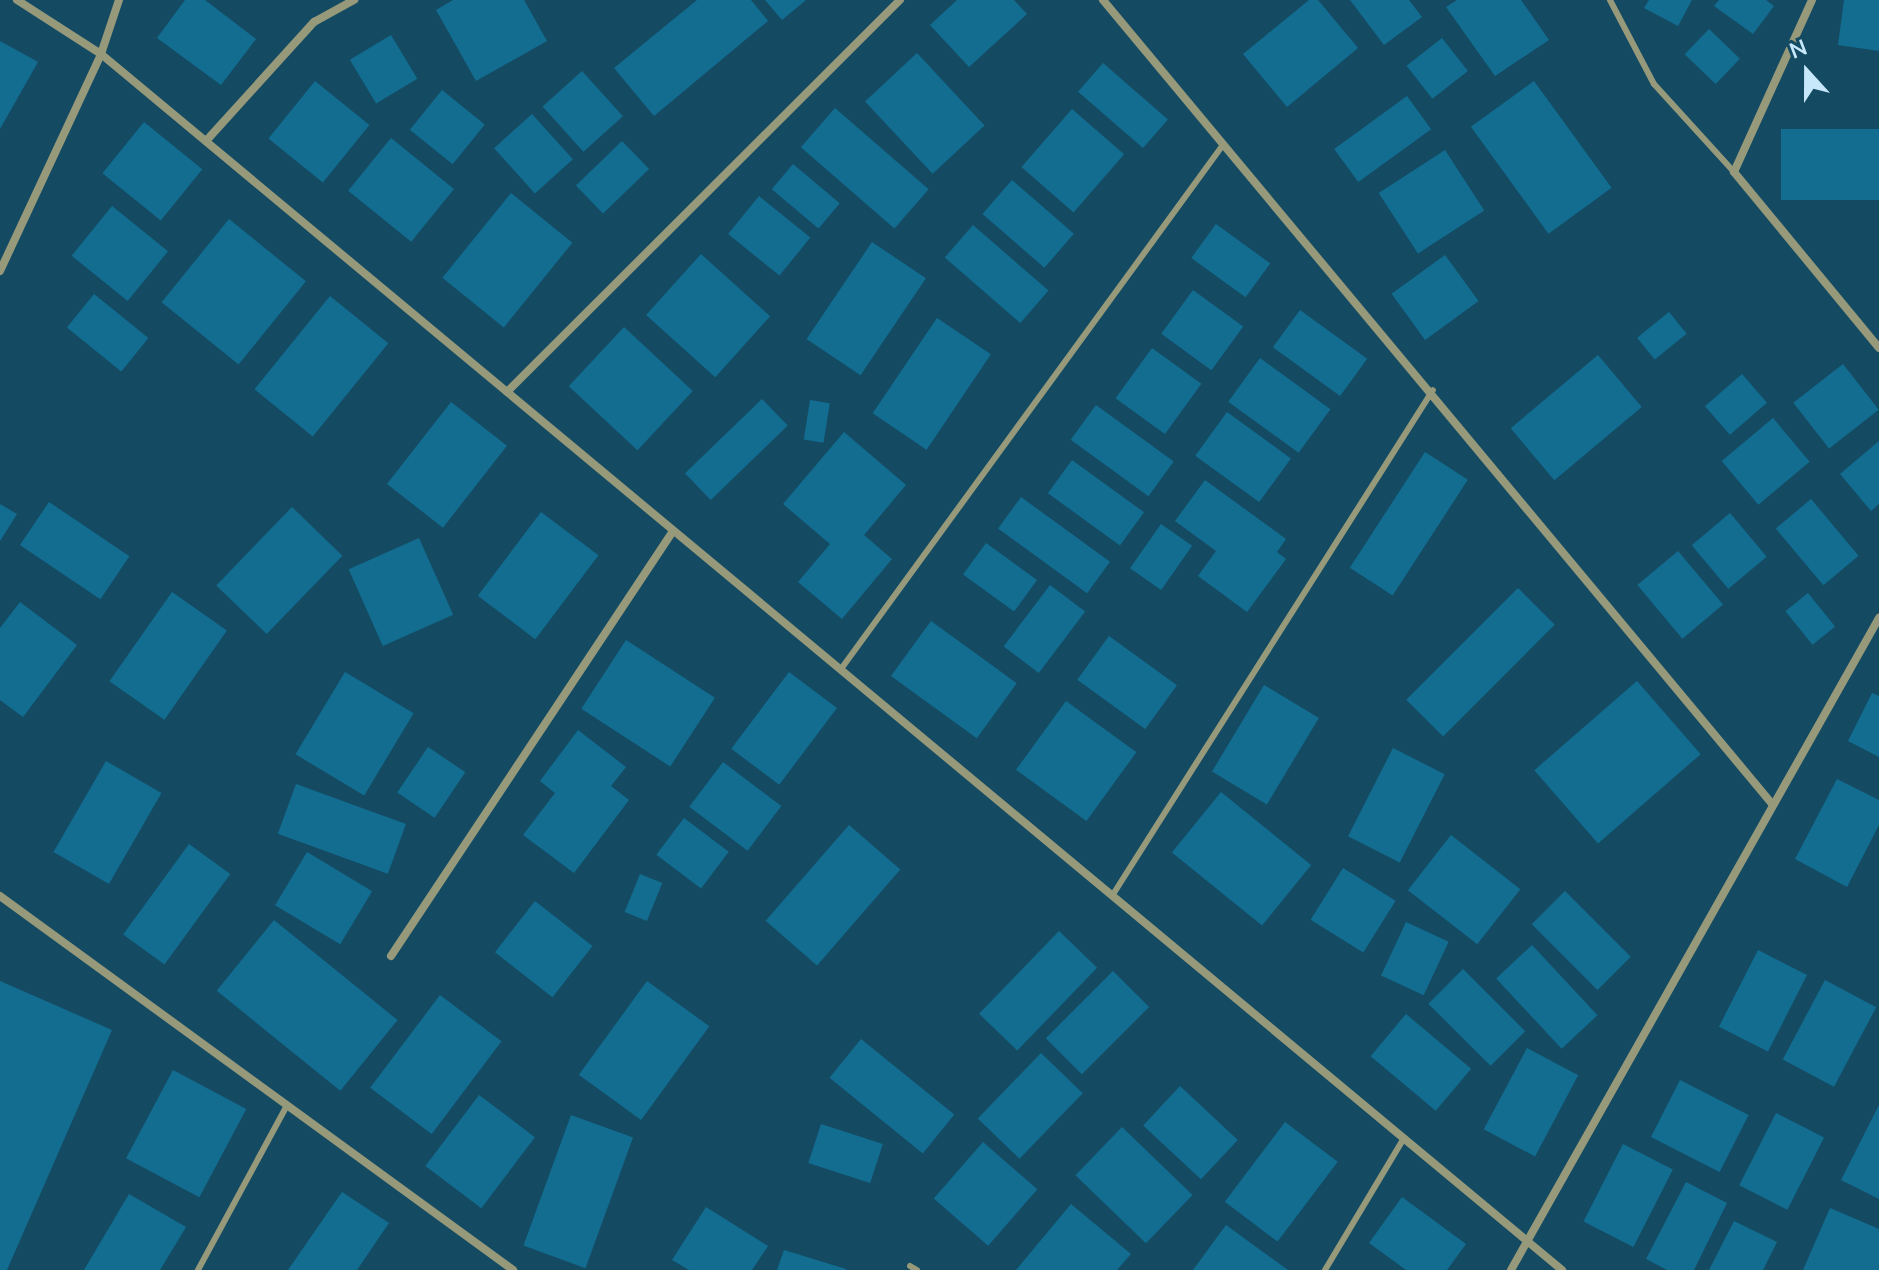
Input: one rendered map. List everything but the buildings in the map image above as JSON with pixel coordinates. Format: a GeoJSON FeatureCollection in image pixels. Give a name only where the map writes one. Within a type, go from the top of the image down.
{"type":"FeatureCollection","features":[{"type":"Feature","properties":{"kind":"street"},"geometry":{"type":"LineString","coordinates":[[17,0],[101,54],[1562,1270]]}},
{"type":"Feature","properties":{"kind":"street"},"geometry":{"type":"LineString","coordinates":[[0,271],[101,54],[119,0]]}},
{"type":"Feature","properties":{"kind":"street"},"geometry":{"type":"LineString","coordinates":[[206,141],[314,22],[354,0]]}},
{"type":"Feature","properties":{"kind":"street"},"geometry":{"type":"LineString","coordinates":[[507,392],[900,0]]}},
{"type":"Feature","properties":{"kind":"street"},"geometry":{"type":"LineString","coordinates":[[1103,0],[1433,390],[1773,805]]}},
{"type":"Feature","properties":{"kind":"street"},"geometry":{"type":"LineString","coordinates":[[1812,0],[1734,172],[1879,348]]}},
{"type":"Feature","properties":{"kind":"street"},"geometry":{"type":"LineString","coordinates":[[391,956],[673,531]]}},
{"type":"Feature","properties":{"kind":"street"},"geometry":{"type":"LineString","coordinates":[[1511,1270],[1879,618]]}},
{"type":"Feature","properties":{"kind":"street"},"geometry":{"type":"LineString","coordinates":[[0,896],[285,1109],[513,1270]]}},
{"type":"Feature","properties":{"kind":"lane"},"geometry":{"type":"LineString","coordinates":[[1610,0],[1654,84],[1734,172]]}},
{"type":"Feature","properties":{"kind":"lane"},"geometry":{"type":"LineString","coordinates":[[841,669],[1223,145]]}},
{"type":"Feature","properties":{"kind":"lane"},"geometry":{"type":"LineString","coordinates":[[1112,896],[1433,390]]}},
{"type":"Feature","properties":{"kind":"lane"},"geometry":{"type":"LineString","coordinates":[[198,1270],[285,1109]]}},
{"type":"Feature","properties":{"kind":"lane"},"geometry":{"type":"LineString","coordinates":[[1325,1270],[1404,1138]]}}]}
